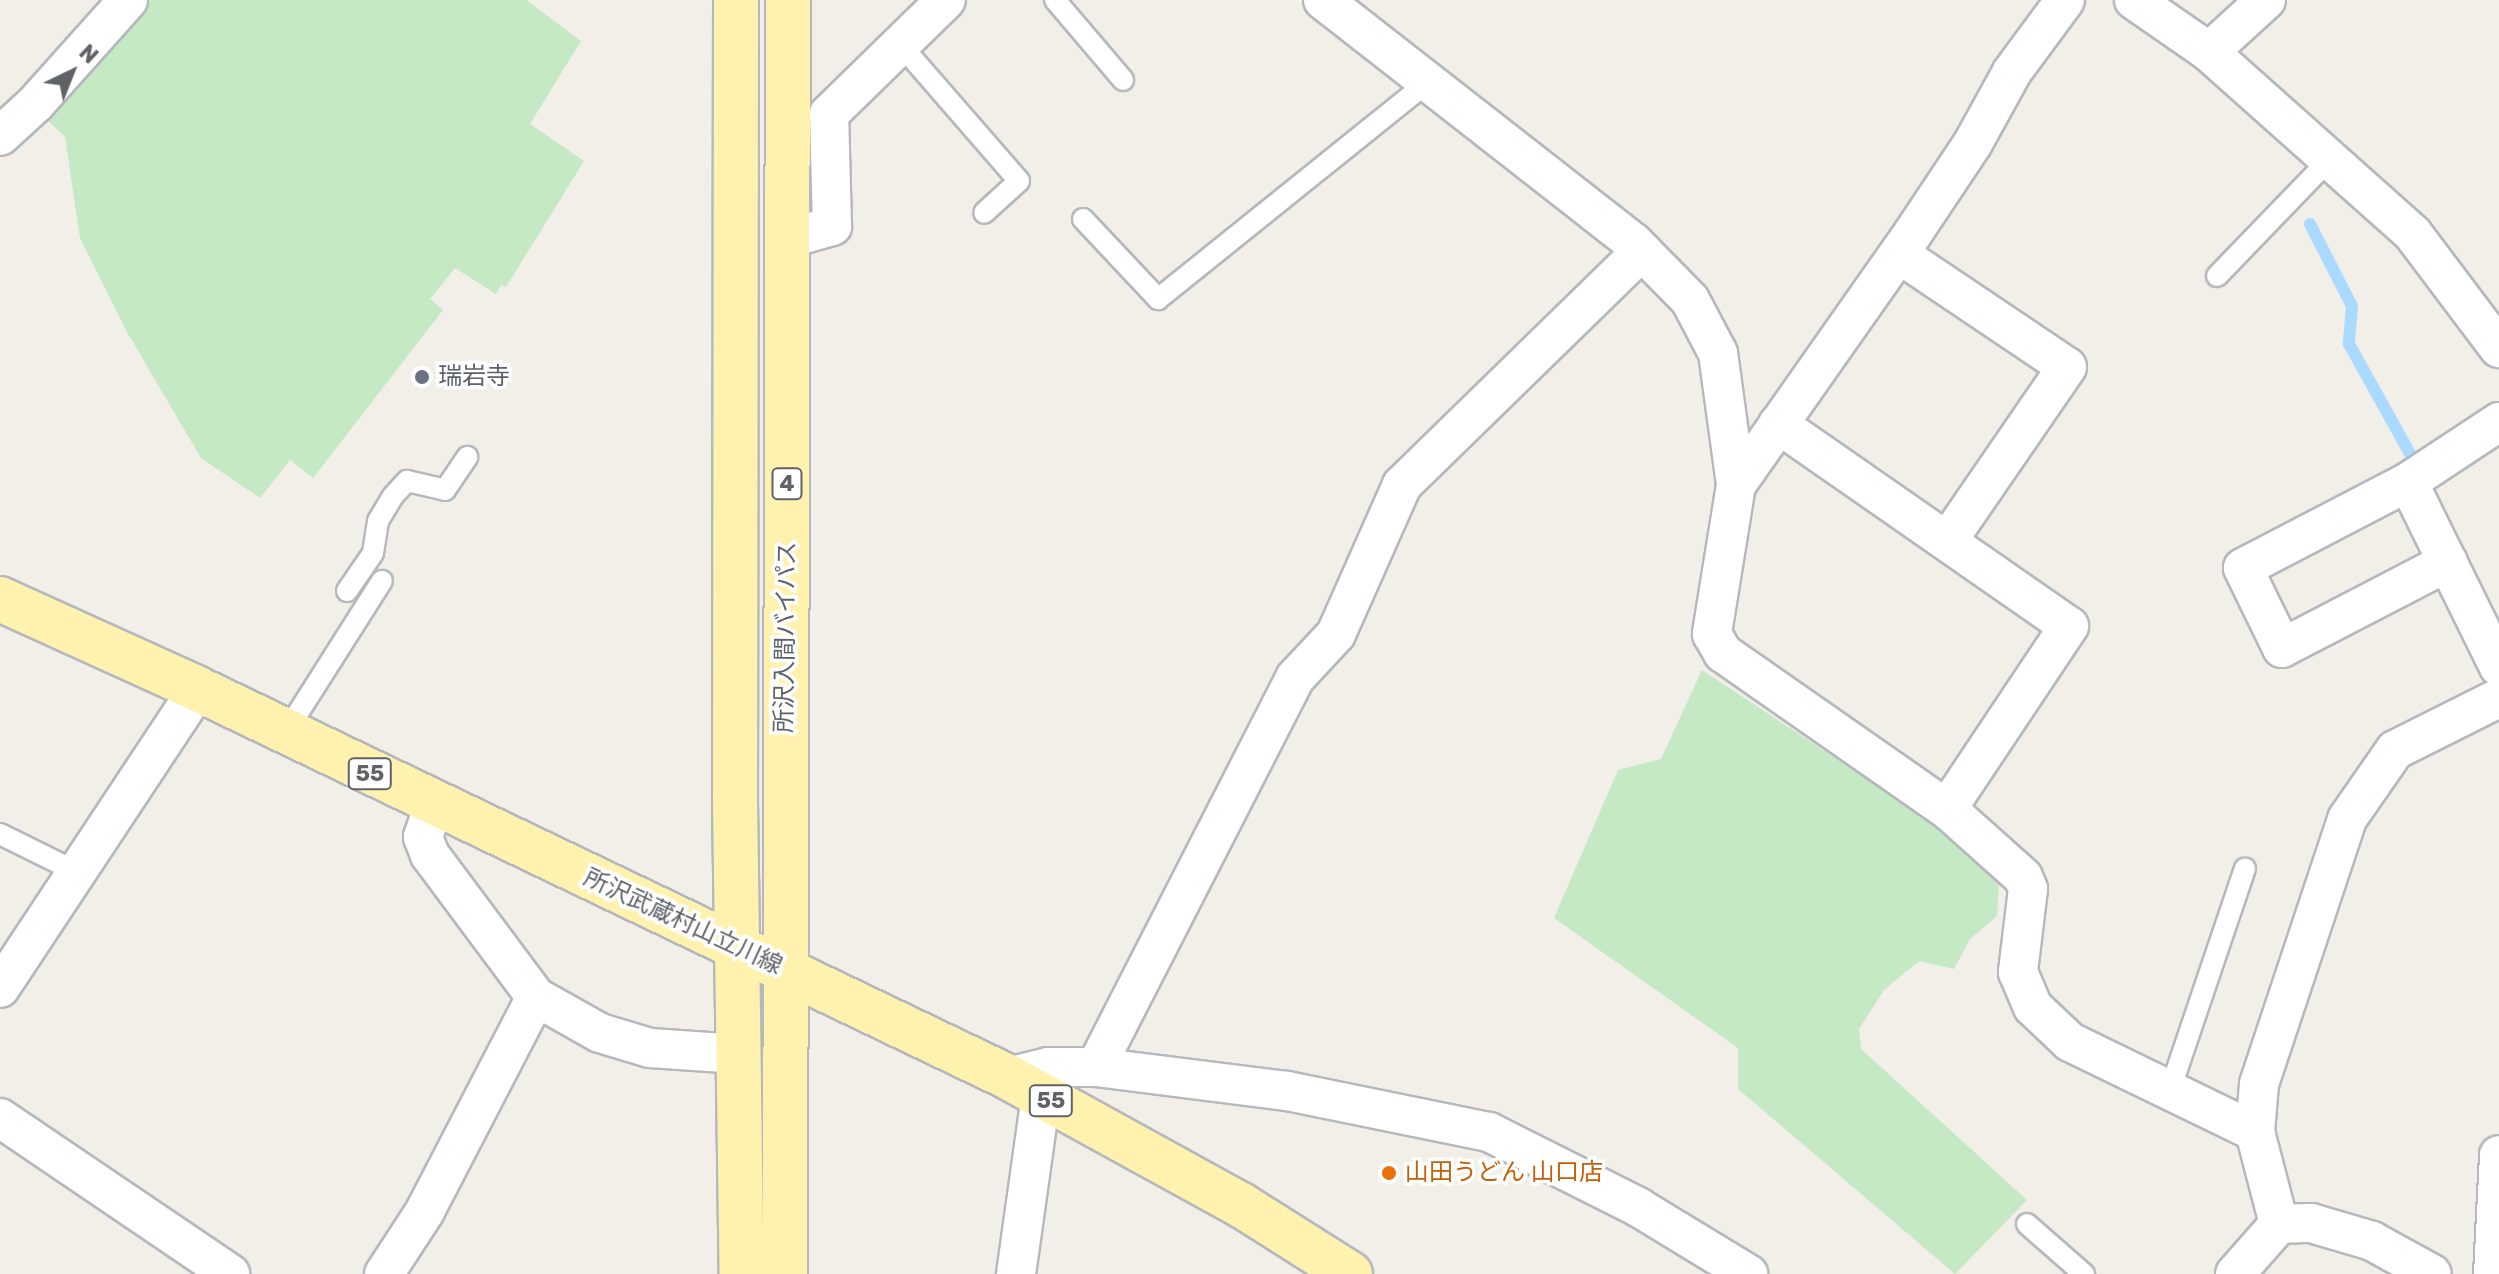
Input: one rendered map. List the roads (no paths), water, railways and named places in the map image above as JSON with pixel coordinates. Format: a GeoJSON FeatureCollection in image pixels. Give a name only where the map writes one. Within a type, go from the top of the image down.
{"type":"FeatureCollection","features":[{"type":"Feature","properties":{"kind":"main road","name":"所沢入間バイパス"},"geometry":{"type":"LineString","coordinates":[[736,0],[735,800],[740,949],[742,1274]]}},
{"type":"Feature","properties":{"kind":"main road","name":"所沢入間バイパス"},"geometry":{"type":"LineString","coordinates":[[785,1274],[790,238],[788,0]]}},
{"type":"Feature","properties":{"kind":"main road","name":"所沢武蔵村山立川線"},"geometry":{"type":"LineString","coordinates":[[0,599],[198,689],[1024,1086],[1241,1205],[1350,1274]]}},
{"type":"Feature","properties":{"kind":"street"},"geometry":{"type":"LineString","coordinates":[[0,136],[127,0]]}},
{"type":"Feature","properties":{"kind":"street"},"geometry":{"type":"LineString","coordinates":[[790,238],[832,226],[829,114],[946,0]]}},
{"type":"Feature","properties":{"kind":"street"},"geometry":{"type":"LineString","coordinates":[[1323,0],[1642,251],[1690,300],[1718,353],[1736,485],[1712,634],[1723,653],[1947,809],[2023,877],[2028,889],[2018,972],[2033,1007],[2070,1042],[2169,1093],[2255,1132]]}},
{"type":"Feature","properties":{"kind":"street"},"geometry":{"type":"LineString","coordinates":[[1736,485],[1899,254],[1973,143],[2012,72],[2065,0]]}},
{"type":"Feature","properties":{"kind":"street"},"geometry":{"type":"LineString","coordinates":[[2134,0],[2209,52],[2327,162],[2413,234],[2499,348]]}},
{"type":"Feature","properties":{"kind":"street"},"geometry":{"type":"LineString","coordinates":[[2209,52],[2266,0]]}},
{"type":"Feature","properties":{"kind":"street"},"geometry":{"type":"LineString","coordinates":[[1096,1067],[1295,678],[1336,634],[1402,485],[1642,251]]}},
{"type":"Feature","properties":{"kind":"street"},"geometry":{"type":"LineString","coordinates":[[1899,254],[2067,367],[1948,540]]}},
{"type":"Feature","properties":{"kind":"street"},"geometry":{"type":"LineString","coordinates":[[2448,562],[2282,648],[2243,568],[2408,482],[2499,422]]}},
{"type":"Feature","properties":{"kind":"street"},"geometry":{"type":"LineString","coordinates":[[1778,424],[2069,626],[1947,809]]}},
{"type":"Feature","properties":{"kind":"street"},"geometry":{"type":"LineString","coordinates":[[2408,482],[2499,667]]}},
{"type":"Feature","properties":{"kind":"street"},"geometry":{"type":"LineString","coordinates":[[0,988],[198,689]]}},
{"type":"Feature","properties":{"kind":"street"},"geometry":{"type":"LineString","coordinates":[[2279,1224],[2255,1132],[2259,1084],[2347,819],[2395,750],[2499,698]]}},
{"type":"Feature","properties":{"kind":"street"},"geometry":{"type":"LineString","coordinates":[[434,805],[423,837],[430,855],[536,997],[600,1033],[650,1048],[739,1054]]}},
{"type":"Feature","properties":{"kind":"street"},"geometry":{"type":"LineString","coordinates":[[384,1274],[425,1211],[536,997]]}},
{"type":"Feature","properties":{"kind":"street"},"geometry":{"type":"LineString","coordinates":[[1016,1274],[1024,1086],[1048,1067],[1096,1067],[1287,1091],[1489,1132],[1638,1207],[1748,1274]]}},
{"type":"Feature","properties":{"kind":"street"},"geometry":{"type":"LineString","coordinates":[[0,1118],[230,1274]]}},
{"type":"Feature","properties":{"kind":"street"},"geometry":{"type":"LineString","coordinates":[[2493,1274],[2499,1155]]}},
{"type":"Feature","properties":{"kind":"street"},"geometry":{"type":"LineString","coordinates":[[2235,1274],[2279,1224],[2311,1223],[2372,1241],[2432,1274]]}},
{"type":"Feature","properties":{"kind":"lane"},"geometry":{"type":"LineString","coordinates":[[1055,0],[1123,80]]}},
{"type":"Feature","properties":{"kind":"lane"},"geometry":{"type":"LineString","coordinates":[[900,44],[1019,181],[984,213]]}},
{"type":"Feature","properties":{"kind":"lane"},"geometry":{"type":"LineString","coordinates":[[1083,219],[1158,299],[1428,82]]}},
{"type":"Feature","properties":{"kind":"lane"},"geometry":{"type":"LineString","coordinates":[[2217,276],[2327,162]]}},
{"type":"Feature","properties":{"kind":"lane"},"geometry":{"type":"LineString","coordinates":[[347,591],[373,553],[378,521],[393,496],[407,481],[445,490],[467,457]]}},
{"type":"Feature","properties":{"kind":"lane"},"geometry":{"type":"LineString","coordinates":[[286,732],[382,581]]}},
{"type":"Feature","properties":{"kind":"lane"},"geometry":{"type":"LineString","coordinates":[[0,834],[75,871]]}},
{"type":"Feature","properties":{"kind":"lane"},"geometry":{"type":"LineString","coordinates":[[2169,1093],[2245,869]]}},
{"type":"Feature","properties":{"kind":"lane"},"geometry":{"type":"LineString","coordinates":[[2027,1224],[2084,1274]]}},
{"type":"Feature","properties":{"kind":"waterway"},"geometry":{"type":"LineString","coordinates":[[2310,224],[2352,306],[2349,344],[2418,468]]}},
{"type":"Feature","properties":{"kind":"place","name":"瑞岩寺"},"geometry":{"type":"Point","coordinates":[422,377]}},
{"type":"Feature","properties":{"kind":"place","name":"山田うどん 山口店"},"geometry":{"type":"Point","coordinates":[1389,1173]}}]}
